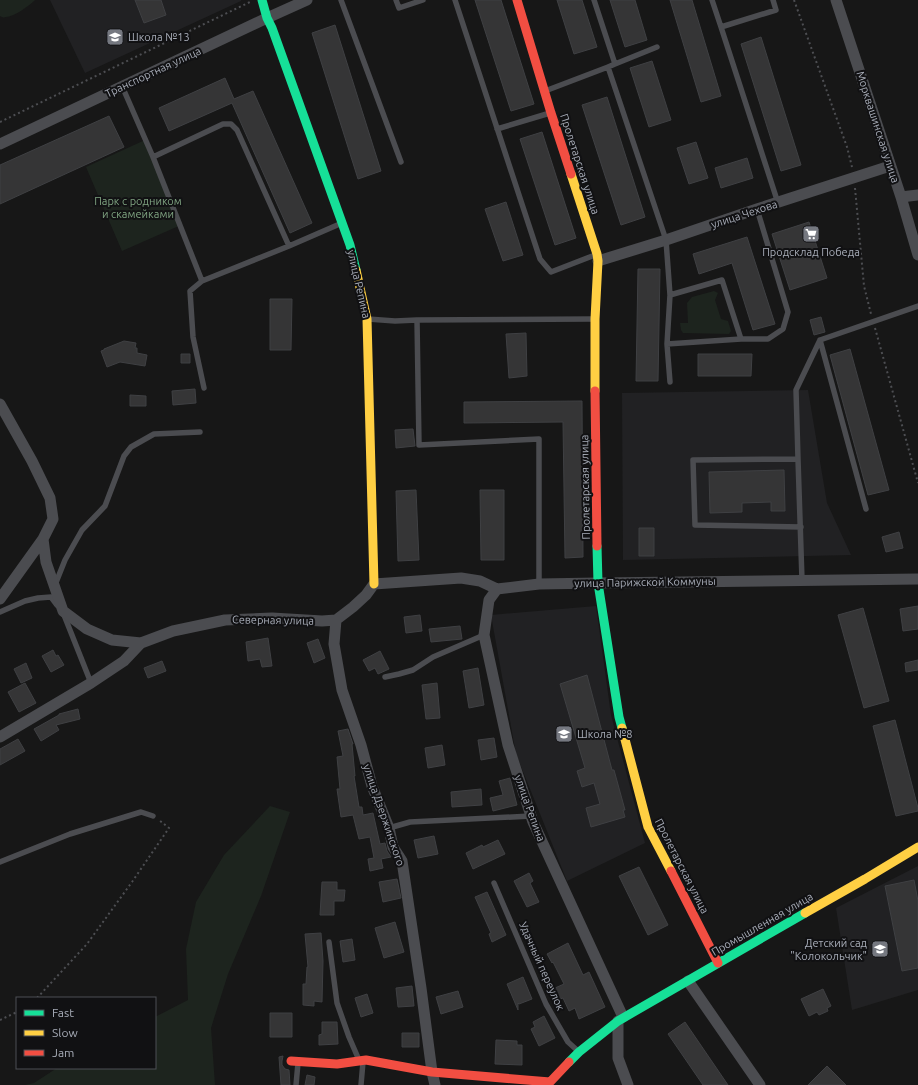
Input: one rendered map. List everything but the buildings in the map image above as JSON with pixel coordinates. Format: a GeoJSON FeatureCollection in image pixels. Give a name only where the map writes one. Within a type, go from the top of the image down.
{"type":"FeatureCollection","features":[{"type":"Feature","properties":{"kind":"street","name":"улица Репина"},"geometry":{"type":"LineString","coordinates":[[262,0],[267,18],[272,28],[350,245],[367,319],[374,584]]}},
{"type":"Feature","properties":{"kind":"street","name":"Транспортная улица"},"geometry":{"type":"LineString","coordinates":[[1,141],[307,0]]}},
{"type":"Feature","properties":{"kind":"street","name":"Пролетарская улица"},"geometry":{"type":"LineString","coordinates":[[517,0],[551,113],[598,258],[595,319],[598,582],[619,717],[648,827],[718,963]]}},
{"type":"Feature","properties":{"kind":"street","name":"Морквашинская улица"},"geometry":{"type":"LineString","coordinates":[[836,0],[901,197],[918,255]]}},
{"type":"Feature","properties":{"kind":"street","name":"улица Чехова"},"geometry":{"type":"LineString","coordinates":[[598,258],[666,240],[890,166]]}},
{"type":"Feature","properties":{"kind":"street"},"geometry":{"type":"LineString","coordinates":[[901,197],[918,195]]}},
{"type":"Feature","properties":{"kind":"street"},"geometry":{"type":"LineString","coordinates":[[0,404],[32,461],[50,498],[53,519],[43,538],[0,599]]}},
{"type":"Feature","properties":{"kind":"street"},"geometry":{"type":"LineString","coordinates":[[43,538],[46,562],[63,611]]}},
{"type":"Feature","properties":{"kind":"street"},"geometry":{"type":"LineString","coordinates":[[336,620],[366,595],[374,584],[461,578],[480,581],[497,589]]}},
{"type":"Feature","properties":{"kind":"street","name":"улица Парижской Коммуны"},"geometry":{"type":"LineString","coordinates":[[497,589],[539,584],[598,582],[918,579]]}},
{"type":"Feature","properties":{"kind":"street","name":"улица Репина"},"geometry":{"type":"LineString","coordinates":[[497,589],[489,600],[484,634],[508,745],[533,822],[620,1019]]}},
{"type":"Feature","properties":{"kind":"street","name":"Северная улица"},"geometry":{"type":"LineString","coordinates":[[63,611],[87,629],[112,640],[141,643]]}},
{"type":"Feature","properties":{"kind":"street","name":"Северная улица"},"geometry":{"type":"LineString","coordinates":[[0,737],[91,683],[124,661],[141,643],[173,630],[225,620],[272,618],[322,621],[336,620]]}},
{"type":"Feature","properties":{"kind":"street","name":"улица Дзержинского"},"geometry":{"type":"LineString","coordinates":[[336,620],[334,644],[342,690],[361,746],[372,786],[389,828],[393,847],[402,861],[435,1085]]}},
{"type":"Feature","properties":{"kind":"street","name":"Промышленная улица"},"geometry":{"type":"LineString","coordinates":[[432,1072],[550,1082],[579,1052],[620,1019],[865,879],[918,847]]}},
{"type":"Feature","properties":{"kind":"street"},"geometry":{"type":"LineString","coordinates":[[688,981],[760,1085]]}},
{"type":"Feature","properties":{"kind":"street"},"geometry":{"type":"LineString","coordinates":[[620,1019],[618,1058],[628,1085]]}},
{"type":"Feature","properties":{"kind":"street"},"geometry":{"type":"LineString","coordinates":[[294,1061],[337,1064],[366,1060],[432,1072]]}},
{"type":"Feature","properties":{"kind":"lane"},"geometry":{"type":"LineString","coordinates":[[341,0],[401,162]]}},
{"type":"Feature","properties":{"kind":"lane"},"geometry":{"type":"LineString","coordinates":[[396,0],[400,8],[423,0]]}},
{"type":"Feature","properties":{"kind":"lane"},"geometry":{"type":"LineString","coordinates":[[455,0],[540,259],[551,272],[598,258]]}},
{"type":"Feature","properties":{"kind":"lane"},"geometry":{"type":"LineString","coordinates":[[594,0],[615,64]]}},
{"type":"Feature","properties":{"kind":"lane"},"geometry":{"type":"LineString","coordinates":[[712,0],[778,203]]}},
{"type":"Feature","properties":{"kind":"lane"},"geometry":{"type":"LineString","coordinates":[[721,27],[776,10],[773,0]]}},
{"type":"Feature","properties":{"kind":"lane"},"geometry":{"type":"LineString","coordinates":[[545,91],[657,47]]}},
{"type":"Feature","properties":{"kind":"lane"},"geometry":{"type":"LineString","coordinates":[[608,67],[666,240],[670,295],[667,344],[670,382]]}},
{"type":"Feature","properties":{"kind":"lane"},"geometry":{"type":"LineString","coordinates":[[122,86],[202,281]]}},
{"type":"Feature","properties":{"kind":"lane"},"geometry":{"type":"LineString","coordinates":[[497,129],[551,113]]}},
{"type":"Feature","properties":{"kind":"lane"},"geometry":{"type":"LineString","coordinates":[[152,157],[223,124],[231,124],[237,130],[289,246]]}},
{"type":"Feature","properties":{"kind":"lane"},"geometry":{"type":"LineString","coordinates":[[667,344],[741,339],[768,340],[783,329],[788,312],[757,209]]}},
{"type":"Feature","properties":{"kind":"lane"},"geometry":{"type":"LineString","coordinates":[[204,388],[193,337],[190,291],[202,281],[342,223]]}},
{"type":"Feature","properties":{"kind":"lane"},"geometry":{"type":"LineString","coordinates":[[670,295],[722,280],[741,339]]}},
{"type":"Feature","properties":{"kind":"lane"},"geometry":{"type":"LineString","coordinates":[[802,580],[796,390],[820,340],[918,306]]}},
{"type":"Feature","properties":{"kind":"lane"},"geometry":{"type":"LineString","coordinates":[[367,319],[395,321],[595,319]]}},
{"type":"Feature","properties":{"kind":"lane"},"geometry":{"type":"LineString","coordinates":[[417,320],[419,444],[539,439],[539,584]]}},
{"type":"Feature","properties":{"kind":"lane"},"geometry":{"type":"LineString","coordinates":[[820,340],[866,509]]}},
{"type":"Feature","properties":{"kind":"lane"},"geometry":{"type":"LineString","coordinates":[[54,587],[65,560],[82,530],[105,506],[124,456],[131,447],[154,434],[200,432]]}},
{"type":"Feature","properties":{"kind":"lane"},"geometry":{"type":"LineString","coordinates":[[798,459],[693,460],[695,525],[800,528]]}},
{"type":"Feature","properties":{"kind":"lane"},"geometry":{"type":"LineString","coordinates":[[0,612],[25,601],[51,597],[63,611],[91,683]]}},
{"type":"Feature","properties":{"kind":"lane"},"geometry":{"type":"LineString","coordinates":[[385,677],[413,670],[433,657],[484,634]]}},
{"type":"Feature","properties":{"kind":"lane"},"geometry":{"type":"LineString","coordinates":[[0,862],[70,834],[140,812],[153,816]]}},
{"type":"Feature","properties":{"kind":"lane"},"geometry":{"type":"LineString","coordinates":[[389,828],[410,822],[531,816]]}},
{"type":"Feature","properties":{"kind":"lane","name":"Удачный переулок"},"geometry":{"type":"LineString","coordinates":[[494,883],[546,1004],[568,1042],[579,1052]]}},
{"type":"Feature","properties":{"kind":"lane"},"geometry":{"type":"LineString","coordinates":[[329,942],[337,1003],[349,1037],[362,1060],[361,1085]]}},
{"type":"Feature","properties":{"kind":"lane"},"geometry":{"type":"LineString","coordinates":[[294,1061],[296,1085]]}},
{"type":"Feature","properties":{"kind":"path"},"geometry":{"type":"LineString","coordinates":[[0,122],[254,0]]}},
{"type":"Feature","properties":{"kind":"path"},"geometry":{"type":"LineString","coordinates":[[794,0],[847,147],[853,171]]}},
{"type":"Feature","properties":{"kind":"path"},"geometry":{"type":"LineString","coordinates":[[855,183],[864,286],[918,483]]}},
{"type":"Feature","properties":{"kind":"path"},"geometry":{"type":"LineString","coordinates":[[38,997],[87,944],[132,882],[168,828],[153,816]]}},
{"type":"Feature","properties":{"kind":"path"},"geometry":{"type":"LineString","coordinates":[[0,1020],[16,1012]]}},
{"type":"Feature","properties":{"kind":"shaded area","name":"Школа №13"},"geometry":{"type":"Polygon","coordinates":[[[50,0],[241,0],[241,1],[85,73],[50,0]]]}},
{"type":"Feature","properties":{"kind":"shaded area"},"geometry":{"type":"Polygon","coordinates":[[[808,390],[827,503],[851,555],[623,560],[622,393],[808,390]]]}},
{"type":"Feature","properties":{"kind":"shaded area","name":"Школа №8"},"geometry":{"type":"Polygon","coordinates":[[[596,606],[611,715],[645,843],[567,881],[516,754],[491,615],[596,606]]]}},
{"type":"Feature","properties":{"kind":"shaded area","name":"Детский сад \"Колокольчик\""},"geometry":{"type":"Polygon","coordinates":[[[918,866],[918,990],[852,1010],[836,908],[918,866]]]}},
{"type":"Feature","properties":{"kind":"green space"},"geometry":{"type":"Polygon","coordinates":[[[0,0],[35,0],[26,8],[17,13],[3,17],[0,16],[0,0]]]}},
{"type":"Feature","properties":{"kind":"green space","name":"Парк с родником и скамейками"},"geometry":{"type":"Polygon","coordinates":[[[145,140],[181,225],[122,251],[86,167],[145,140]]]}},
{"type":"Feature","properties":{"kind":"green space"},"geometry":{"type":"Polygon","coordinates":[[[714,291],[718,293],[715,300],[721,319],[728,321],[731,331],[729,334],[683,333],[680,323],[688,323],[687,303],[692,297],[714,291]]]}},
{"type":"Feature","properties":{"kind":"green space"},"geometry":{"type":"Polygon","coordinates":[[[270,806],[290,812],[261,896],[228,974],[211,1028],[215,1085],[25,1085],[34,1083],[55,1069],[156,1069],[156,1016],[188,1000],[186,949],[196,902],[224,855],[270,806]]]}},
{"type":"Feature","properties":{"kind":"traffic: fast"},"geometry":{"type":"LineString","coordinates":[[262,0],[267,18],[272,28],[350,245],[356,270]]}},
{"type":"Feature","properties":{"kind":"traffic: fast"},"geometry":{"type":"LineString","coordinates":[[597,546],[598,583],[622,728]]}},
{"type":"Feature","properties":{"kind":"traffic: fast"},"geometry":{"type":"LineString","coordinates":[[569,1062],[579,1052],[618,1021],[805,913]]}},
{"type":"Feature","properties":{"kind":"traffic: slow"},"geometry":{"type":"LineString","coordinates":[[571,174],[598,261],[595,319],[595,391]]}},
{"type":"Feature","properties":{"kind":"traffic: slow"},"geometry":{"type":"LineString","coordinates":[[356,270],[367,319],[374,584]]}},
{"type":"Feature","properties":{"kind":"traffic: slow"},"geometry":{"type":"LineString","coordinates":[[622,728],[648,827],[671,871]]}},
{"type":"Feature","properties":{"kind":"traffic: slow"},"geometry":{"type":"LineString","coordinates":[[805,913],[918,847]]}},
{"type":"Feature","properties":{"kind":"traffic: jam"},"geometry":{"type":"LineString","coordinates":[[517,0],[571,174]]}},
{"type":"Feature","properties":{"kind":"traffic: jam"},"geometry":{"type":"LineString","coordinates":[[595,391],[597,546]]}},
{"type":"Feature","properties":{"kind":"traffic: jam"},"geometry":{"type":"LineString","coordinates":[[671,871],[718,963]]}},
{"type":"Feature","properties":{"kind":"traffic: jam"},"geometry":{"type":"LineString","coordinates":[[291,1061],[337,1064],[366,1060],[432,1072],[550,1082],[569,1062]]}},
{"type":"Feature","properties":{"kind":"place","name":"Школа №13"},"geometry":{"type":"Point","coordinates":[115,37]}},
{"type":"Feature","properties":{"kind":"place","name":"Продсклад Победа"},"geometry":{"type":"Point","coordinates":[811,234]}},
{"type":"Feature","properties":{"kind":"place","name":"Школа №8"},"geometry":{"type":"Point","coordinates":[564,734]}},
{"type":"Feature","properties":{"kind":"place","name":"Детский сад \"Колокольчик\""},"geometry":{"type":"Point","coordinates":[880,949]}}]}
